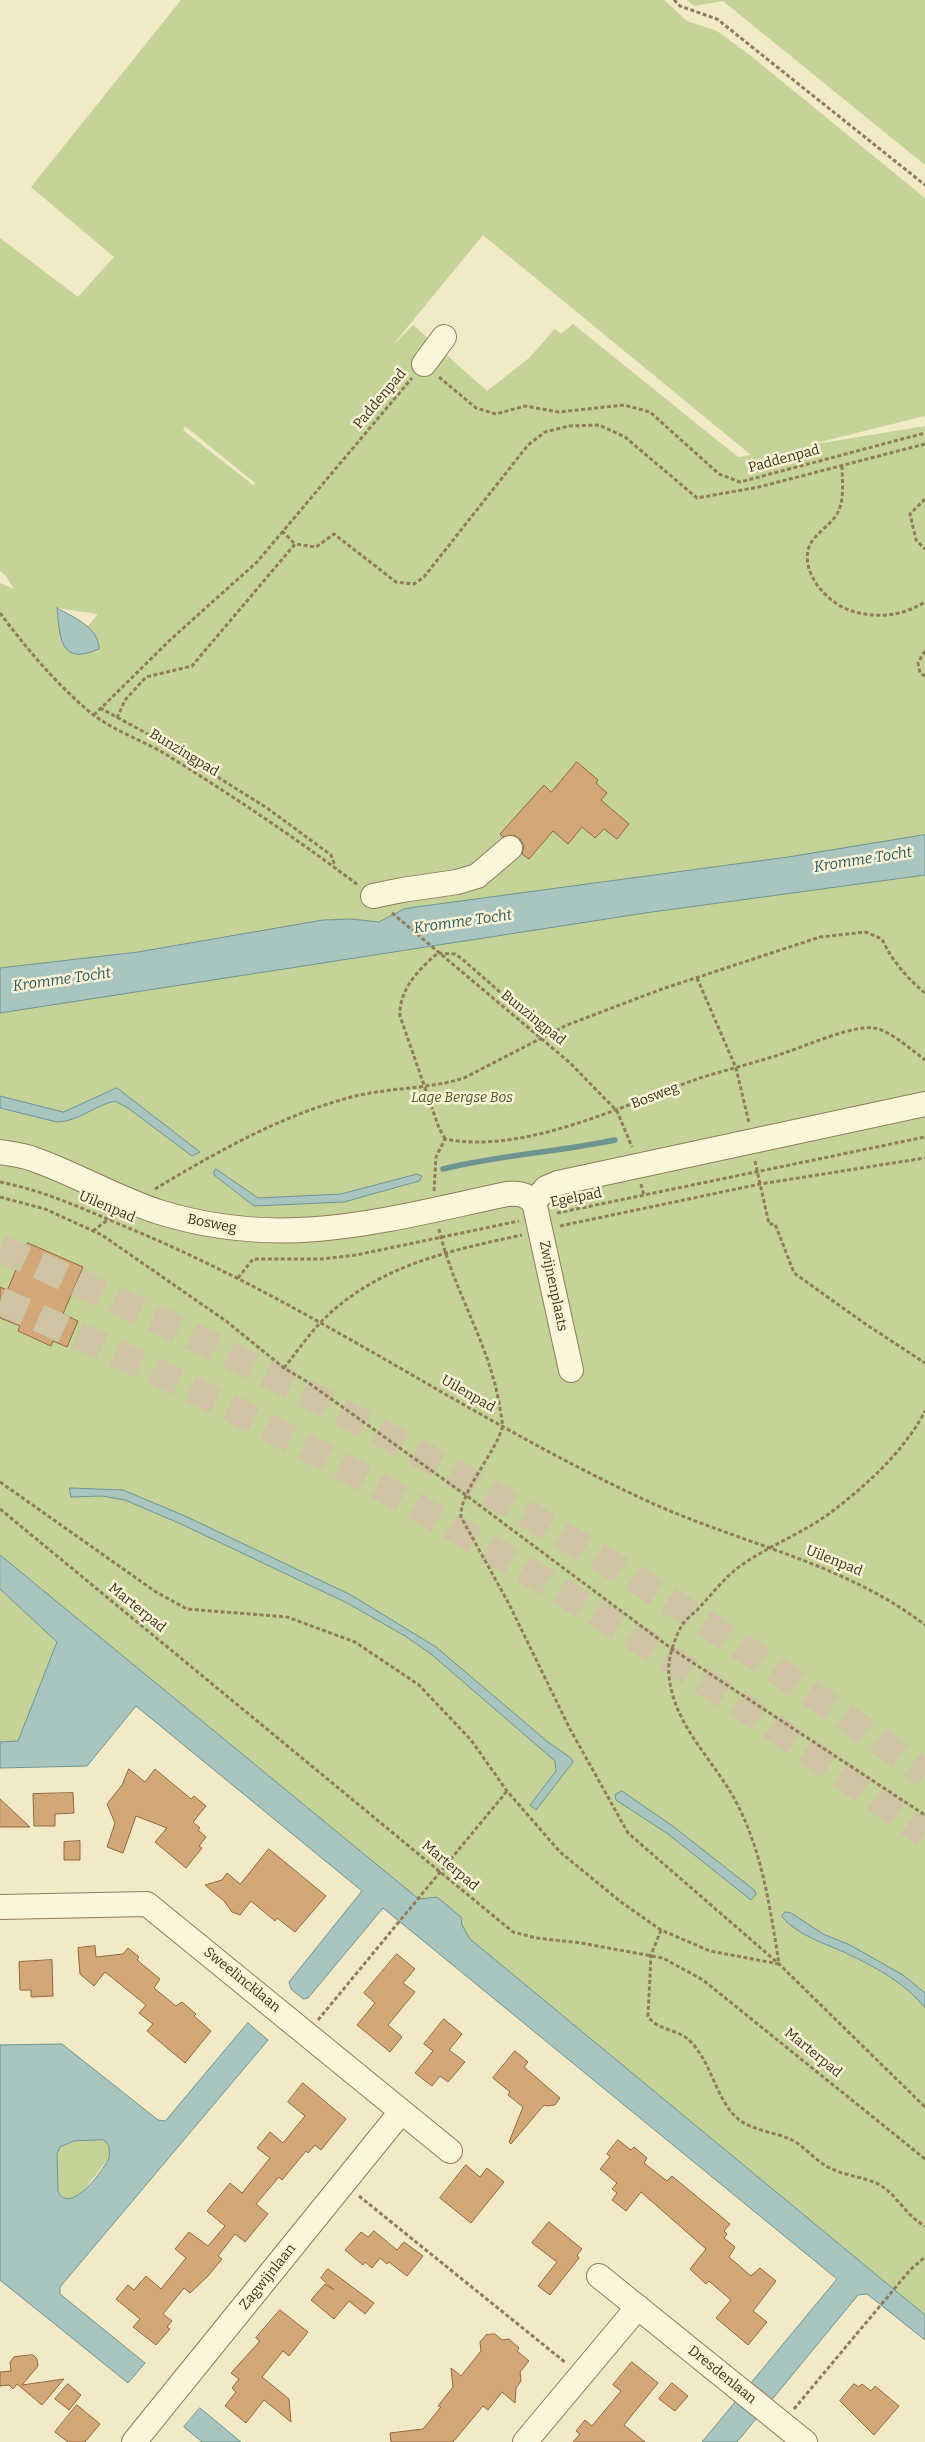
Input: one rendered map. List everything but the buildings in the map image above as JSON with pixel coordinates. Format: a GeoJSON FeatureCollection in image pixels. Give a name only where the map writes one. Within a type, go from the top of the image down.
{"type":"FeatureCollection","features":[{"type":"Feature","properties":{"kind":"street"},"geometry":{"type":"LineString","coordinates":[[424,364],[444,337]]}},
{"type":"Feature","properties":{"kind":"street"},"geometry":{"type":"LineString","coordinates":[[379,902],[402,890],[457,882],[477,876],[510,848]]}},
{"type":"Feature","properties":{"kind":"street"},"geometry":{"type":"LineString","coordinates":[[536,1210],[546,1188],[558,1183],[925,1104]]}},
{"type":"Feature","properties":{"kind":"street","name":"Bosweg"},"geometry":{"type":"LineString","coordinates":[[0,1152],[32,1158],[157,1211],[194,1221],[236,1229],[287,1232],[358,1225],[518,1193],[527,1196],[536,1210]]}},
{"type":"Feature","properties":{"kind":"street","name":"Zwijnenplaats"},"geometry":{"type":"LineString","coordinates":[[536,1210],[571,1370]]}},
{"type":"Feature","properties":{"kind":"street","name":"Sweelincklaan"},"geometry":{"type":"LineString","coordinates":[[0,1907],[147,1904],[450,2151]]}},
{"type":"Feature","properties":{"kind":"street","name":"Zagwijnlaan"},"geometry":{"type":"LineString","coordinates":[[134,2442],[344,2185],[401,2112]]}},
{"type":"Feature","properties":{"kind":"street","name":"Dresdenlaan"},"geometry":{"type":"LineString","coordinates":[[598,2276],[806,2442]]}},
{"type":"Feature","properties":{"kind":"street"},"geometry":{"type":"LineString","coordinates":[[525,2442],[638,2307]]}},
{"type":"Feature","properties":{"kind":"path"},"geometry":{"type":"LineString","coordinates":[[674,0],[680,6],[717,19],[925,185]]}},
{"type":"Feature","properties":{"kind":"path","name":"Paddenpad"},"geometry":{"type":"LineString","coordinates":[[94,715],[170,640],[257,562],[424,364],[476,408],[496,414],[525,406],[559,412],[624,405],[650,412],[719,474],[740,482],[925,433]]}},
{"type":"Feature","properties":{"kind":"path"},"geometry":{"type":"LineString","coordinates":[[282,531],[296,544],[316,546],[334,534],[396,582],[414,584],[424,577],[528,444],[545,432],[568,426],[600,425],[625,437],[697,498],[759,487],[925,444]]}},
{"type":"Feature","properties":{"kind":"path"},"geometry":{"type":"LineString","coordinates":[[842,466],[843,495],[837,514],[809,546],[808,563],[812,578],[830,598],[849,610],[872,616],[895,615],[925,602]]}},
{"type":"Feature","properties":{"kind":"path"},"geometry":{"type":"LineString","coordinates":[[925,499],[910,514],[916,540],[925,549]]}},
{"type":"Feature","properties":{"kind":"path"},"geometry":{"type":"LineString","coordinates":[[117,718],[125,700],[146,677],[192,666],[296,544]]}},
{"type":"Feature","properties":{"kind":"path","name":"Bunzingpad"},"geometry":{"type":"LineString","coordinates":[[0,613],[28,649],[66,692],[94,715],[155,748],[227,792],[336,867],[569,1062],[617,1111],[638,1166]]}},
{"type":"Feature","properties":{"kind":"path"},"geometry":{"type":"LineString","coordinates":[[925,651],[918,663],[920,673],[925,676]]}},
{"type":"Feature","properties":{"kind":"path"},"geometry":{"type":"LineString","coordinates":[[100,708],[157,739],[267,808],[331,856],[336,867]]}},
{"type":"Feature","properties":{"kind":"path"},"geometry":{"type":"LineString","coordinates":[[93,1231],[135,1202],[195,1165],[317,1107],[375,1092],[442,1085],[464,1078],[549,1034],[594,1014],[820,937],[866,932],[882,939],[889,954],[908,979],[925,993]]}},
{"type":"Feature","properties":{"kind":"path"},"geometry":{"type":"LineString","coordinates":[[434,1210],[436,1157],[445,1139],[438,1128],[400,1016],[400,1006],[414,977],[438,953],[455,954],[549,1034]]}},
{"type":"Feature","properties":{"kind":"path"},"geometry":{"type":"LineString","coordinates":[[697,978],[736,1068],[747,1112],[751,1142],[769,1224],[775,1224],[794,1273],[864,1323],[925,1363]]}},
{"type":"Feature","properties":{"kind":"path","name":"Bosweg"},"geometry":{"type":"LineString","coordinates":[[445,1139],[460,1142],[540,1134],[617,1111],[700,1078],[851,1031],[875,1027],[898,1040],[925,1060]]}},
{"type":"Feature","properties":{"kind":"path","name":"Egelpad"},"geometry":{"type":"LineString","coordinates":[[238,1278],[253,1259],[322,1259],[356,1255],[536,1210],[758,1172],[925,1136]]}},
{"type":"Feature","properties":{"kind":"path"},"geometry":{"type":"LineString","coordinates":[[760,1184],[925,1158]]}},
{"type":"Feature","properties":{"kind":"path","name":"Uilenpad"},"geometry":{"type":"LineString","coordinates":[[0,1182],[18,1185],[108,1220],[238,1278],[503,1427],[644,1500],[708,1528],[769,1548],[867,1587],[905,1609],[925,1624]]}},
{"type":"Feature","properties":{"kind":"path"},"geometry":{"type":"LineString","coordinates":[[0,1197],[45,1209],[102,1235],[226,1321],[284,1368],[306,1381],[467,1496],[672,1648],[925,1815]]}},
{"type":"Feature","properties":{"kind":"path"},"geometry":{"type":"LineString","coordinates":[[444,1252],[474,1324],[498,1393],[503,1427],[467,1496],[460,1512],[461,1517],[509,1604],[570,1729],[628,1833],[779,1964],[925,2108]]}},
{"type":"Feature","properties":{"kind":"path"},"geometry":{"type":"LineString","coordinates":[[284,1368],[320,1323]]}},
{"type":"Feature","properties":{"kind":"path"},"geometry":{"type":"LineString","coordinates":[[779,1964],[760,1858],[734,1798],[684,1726],[674,1700],[668,1675],[672,1648],[683,1624],[744,1562],[796,1535],[833,1511],[864,1486],[908,1439],[925,1411]]}},
{"type":"Feature","properties":{"kind":"path"},"geometry":{"type":"LineString","coordinates":[[0,1482],[156,1592],[188,1609],[287,1617],[355,1642],[419,1685],[471,1740],[507,1790],[560,1852],[621,1902],[661,1930],[710,1951],[779,1964]]}},
{"type":"Feature","properties":{"kind":"path","name":"Marterpad"},"geometry":{"type":"LineString","coordinates":[[0,1509],[496,1919],[524,1936],[663,1958],[703,1980],[925,2159]]}},
{"type":"Feature","properties":{"kind":"path"},"geometry":{"type":"LineString","coordinates":[[306,2034],[438,1871],[507,1790]]}},
{"type":"Feature","properties":{"kind":"path"},"geometry":{"type":"LineString","coordinates":[[661,1930],[651,1955],[648,2016],[657,2025],[674,2030],[689,2040],[704,2057],[724,2098],[737,2118],[791,2140],[822,2164],[833,2170],[879,2185],[893,2196],[908,2214],[925,2226]]}},
{"type":"Feature","properties":{"kind":"path"},"geometry":{"type":"LineString","coordinates":[[344,2185],[580,2374]]}},
{"type":"Feature","properties":{"kind":"path"},"geometry":{"type":"LineString","coordinates":[[782,2423],[870,2316],[925,2257]]}},
{"type":"Feature","properties":{"kind":"green space","name":"Lage Bergse Bos"},"geometry":{"type":"Polygon","coordinates":[[[181,0],[664,0],[687,21],[717,31],[751,56],[925,198],[925,416],[804,446],[925,426],[925,2322],[0,1570],[0,583],[14,589],[0,571],[0,238],[78,297],[114,257],[31,187],[181,0]],[[483,235],[392,346],[413,325],[487,391],[529,358],[555,329],[561,334],[573,324],[738,457],[751,455],[483,235]],[[185,426],[183,430],[253,485],[255,484],[185,426]],[[57,608],[57,611],[88,626],[97,615],[57,608]]]}},
{"type":"Feature","properties":{"kind":"green space"},"geometry":{"type":"Polygon","coordinates":[[[687,0],[925,0],[925,165],[723,1],[694,6],[687,0]]]}},
{"type":"Feature","properties":{"kind":"green space"},"geometry":{"type":"Polygon","coordinates":[[[0,1589],[57,1642],[18,1741],[0,1742],[0,1589]]]}},
{"type":"Feature","properties":{"kind":"green space"},"geometry":{"type":"Polygon","coordinates":[[[104,2140],[109,2146],[110,2157],[83,2191],[74,2199],[65,2199],[58,2191],[57,2154],[60,2147],[74,2141],[104,2140]]]}},
{"type":"Feature","properties":{"kind":"water"},"geometry":{"type":"Polygon","coordinates":[[[57,608],[90,629],[98,641],[99,649],[76,654],[69,652],[61,639],[57,608]]]}},
{"type":"Feature","properties":{"kind":"water","name":"Kromme Tocht"},"geometry":{"type":"Polygon","coordinates":[[[925,835],[925,875],[645,913],[0,1013],[0,968],[138,952],[323,920],[351,919],[379,922],[404,909],[416,907],[788,857],[925,835]]]}},
{"type":"Feature","properties":{"kind":"water"},"geometry":{"type":"Polygon","coordinates":[[[117,1088],[200,1152],[192,1156],[128,1108],[115,1101],[72,1119],[57,1122],[0,1108],[0,1096],[63,1112],[117,1088]]]}},
{"type":"Feature","properties":{"kind":"water"},"geometry":{"type":"Polygon","coordinates":[[[216,1169],[258,1198],[341,1194],[417,1174],[422,1176],[419,1181],[344,1202],[254,1206],[214,1175],[216,1169]]]}},
{"type":"Feature","properties":{"kind":"water"},"geometry":{"type":"Polygon","coordinates":[[[70,1488],[123,1490],[185,1516],[351,1595],[436,1647],[548,1742],[571,1758],[573,1762],[536,1810],[530,1805],[556,1771],[555,1761],[431,1654],[405,1636],[347,1603],[181,1524],[125,1500],[102,1496],[71,1497],[70,1488]]]}},
{"type":"Feature","properties":{"kind":"water"},"geometry":{"type":"Polygon","coordinates":[[[0,1555],[415,1896],[420,1899],[437,1897],[461,1917],[462,1925],[470,1939],[925,2315],[925,2340],[867,2294],[858,2295],[737,2442],[702,2442],[837,2279],[383,1908],[308,1998],[303,1999],[291,1989],[289,1982],[362,1891],[136,1706],[87,1766],[0,1768],[0,1742],[18,1741],[57,1642],[0,1589],[0,1555]]]}},
{"type":"Feature","properties":{"kind":"water"},"geometry":{"type":"Polygon","coordinates":[[[622,1791],[674,1827],[754,1890],[756,1894],[751,1900],[668,1834],[616,1800],[615,1795],[622,1791]]]}},
{"type":"Feature","properties":{"kind":"water"},"geometry":{"type":"Polygon","coordinates":[[[785,1912],[791,1913],[823,1934],[850,1945],[903,1975],[925,1993],[925,2008],[899,1983],[888,1976],[796,1929],[782,1917],[785,1912]]]}},
{"type":"Feature","properties":{"kind":"water"},"geometry":{"type":"Polygon","coordinates":[[[248,2023],[268,2040],[60,2287],[60,2294],[145,2363],[128,2383],[0,2280],[0,2045],[62,2044],[158,2120],[165,2121],[248,2023]],[[104,2140],[74,2141],[60,2147],[57,2154],[58,2191],[63,2198],[78,2195],[94,2181],[109,2158],[109,2146],[104,2140]]]}},
{"type":"Feature","properties":{"kind":"water"},"geometry":{"type":"Polygon","coordinates":[[[200,2408],[241,2442],[202,2442],[184,2427],[200,2408]]]}},
{"type":"Feature","properties":{"kind":"waterway"},"geometry":{"type":"LineString","coordinates":[[443,1169],[486,1160],[615,1140]]}},
{"type":"Feature","properties":{"kind":"tunnel"},"geometry":{"type":"LineString","coordinates":[[0,1248],[121,1303],[241,1361],[360,1421],[477,1486],[592,1553],[705,1623],[816,1697],[925,1774]]}},
{"type":"Feature","properties":{"kind":"tunnel"},"geometry":{"type":"LineString","coordinates":[[0,1301],[122,1356],[242,1414],[361,1476],[478,1542],[592,1610],[705,1682],[925,1834]]}}]}
